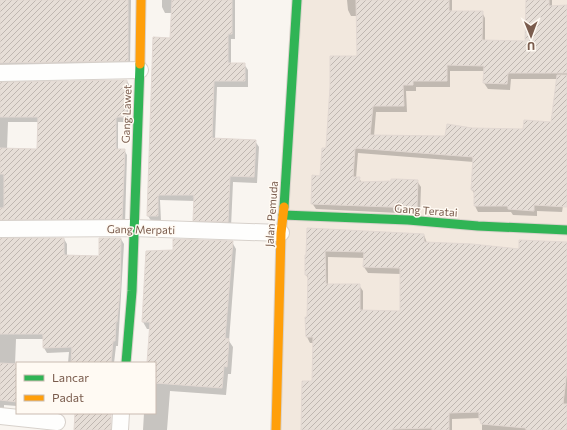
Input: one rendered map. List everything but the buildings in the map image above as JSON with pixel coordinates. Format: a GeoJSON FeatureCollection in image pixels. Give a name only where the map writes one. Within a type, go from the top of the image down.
{"type":"FeatureCollection","features":[{"type":"Feature","properties":{"kind":"street","name":"Gang Lawet"},"geometry":{"type":"LineString","coordinates":[[126,362],[132,291],[141,0]]}},
{"type":"Feature","properties":{"kind":"street","name":"Jalan Pemuda"},"geometry":{"type":"LineString","coordinates":[[276,430],[281,233],[284,215],[297,0]]}},
{"type":"Feature","properties":{"kind":"street"},"geometry":{"type":"LineString","coordinates":[[0,73],[140,70]]}},
{"type":"Feature","properties":{"kind":"street","name":"Gang Teratai"},"geometry":{"type":"LineString","coordinates":[[284,215],[408,220],[478,226],[567,230]]}},
{"type":"Feature","properties":{"kind":"street","name":"Gang Merpati"},"geometry":{"type":"LineString","coordinates":[[0,229],[133,228],[281,233]]}},
{"type":"Feature","properties":{"kind":"street"},"geometry":{"type":"LineString","coordinates":[[120,430],[121,414]]}},
{"type":"Feature","properties":{"kind":"street"},"geometry":{"type":"LineString","coordinates":[[0,416],[58,422]]}},
{"type":"Feature","properties":{"kind":"shaded area"},"geometry":{"type":"Polygon","coordinates":[[[297,0],[567,0],[567,430],[270,430],[297,0]]]}},
{"type":"Feature","properties":{"kind":"traffic: fast"},"geometry":{"type":"LineString","coordinates":[[284,207],[297,0]]}},
{"type":"Feature","properties":{"kind":"traffic: fast"},"geometry":{"type":"LineString","coordinates":[[126,362],[132,291],[140,64]]}},
{"type":"Feature","properties":{"kind":"traffic: fast"},"geometry":{"type":"LineString","coordinates":[[283,215],[408,220],[478,226],[567,230]]}},
{"type":"Feature","properties":{"kind":"traffic: slow"},"geometry":{"type":"LineString","coordinates":[[140,64],[141,0]]}},
{"type":"Feature","properties":{"kind":"traffic: slow"},"geometry":{"type":"LineString","coordinates":[[276,430],[281,233],[284,207]]}}]}
